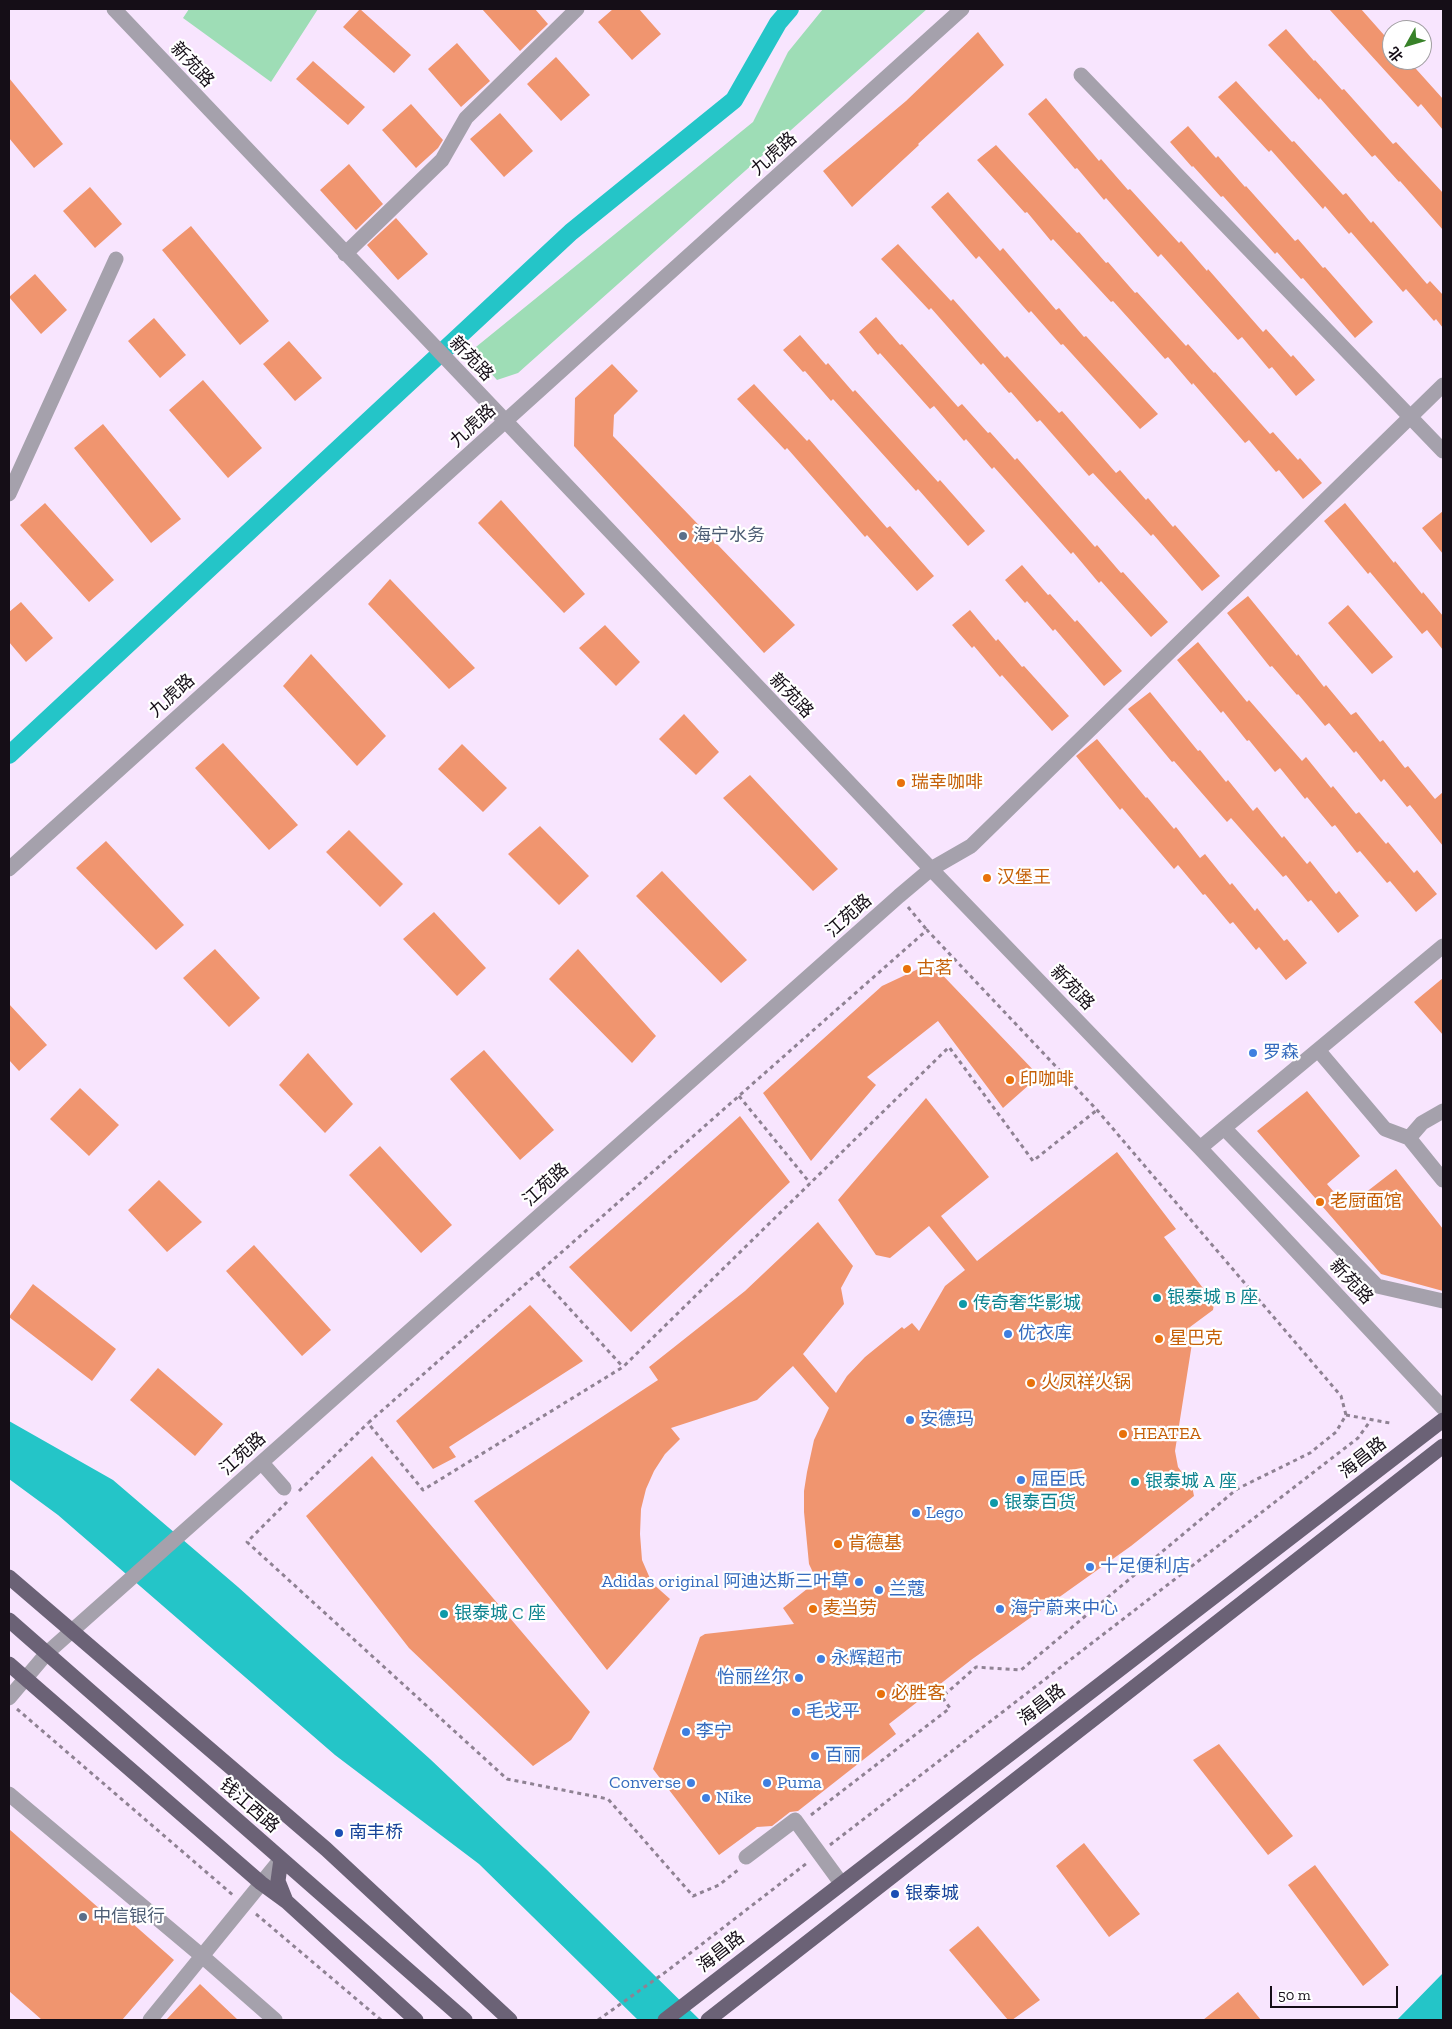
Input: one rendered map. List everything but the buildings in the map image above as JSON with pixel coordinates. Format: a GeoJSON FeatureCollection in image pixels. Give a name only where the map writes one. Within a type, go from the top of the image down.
{"type":"FeatureCollection","features":[{"type":"Feature","properties":{"kind":"main road","name":"海昌路"},"geometry":{"type":"LineString","coordinates":[[665,2020],[1443,1420]]}},
{"type":"Feature","properties":{"kind":"main road"},"geometry":{"type":"LineString","coordinates":[[708,2020],[1443,1446]]}},
{"type":"Feature","properties":{"kind":"main road"},"geometry":{"type":"LineString","coordinates":[[9,1577],[326,1849],[510,2020]]}},
{"type":"Feature","properties":{"kind":"main road","name":"钱江西路"},"geometry":{"type":"LineString","coordinates":[[9,1620],[465,2020]]}},
{"type":"Feature","properties":{"kind":"main road"},"geometry":{"type":"LineString","coordinates":[[9,1664],[261,1883],[287,1902],[416,2020]]}},
{"type":"Feature","properties":{"kind":"main road"},"geometry":{"type":"LineString","coordinates":[[281,1859],[278,1881],[287,1902]]}},
{"type":"Feature","properties":{"kind":"street","name":"新苑路"},"geometry":{"type":"LineString","coordinates":[[114,9],[930,869],[1200,1148],[1443,1408]]}},
{"type":"Feature","properties":{"kind":"street"},"geometry":{"type":"LineString","coordinates":[[345,254],[442,160],[466,118],[578,9]]}},
{"type":"Feature","properties":{"kind":"street","name":"九虎路"},"geometry":{"type":"LineString","coordinates":[[9,868],[962,9]]}},
{"type":"Feature","properties":{"kind":"street"},"geometry":{"type":"LineString","coordinates":[[1081,75],[1443,451]]}},
{"type":"Feature","properties":{"kind":"street"},"geometry":{"type":"LineString","coordinates":[[9,494],[116,259]]}},
{"type":"Feature","properties":{"kind":"street","name":"江苑路"},"geometry":{"type":"LineString","coordinates":[[12,1703],[26,1678],[47,1653],[899,896],[930,869],[971,846],[1443,385]]}},
{"type":"Feature","properties":{"kind":"street"},"geometry":{"type":"LineString","coordinates":[[1200,1148],[1443,946]]}},
{"type":"Feature","properties":{"kind":"street"},"geometry":{"type":"LineString","coordinates":[[1318,1050],[1385,1128],[1409,1138],[1443,1180]]}},
{"type":"Feature","properties":{"kind":"street"},"geometry":{"type":"LineString","coordinates":[[1409,1138],[1422,1123],[1443,1111]]}},
{"type":"Feature","properties":{"kind":"street"},"geometry":{"type":"LineString","coordinates":[[1224,1128],[1377,1286],[1443,1301]]}},
{"type":"Feature","properties":{"kind":"street"},"geometry":{"type":"LineString","coordinates":[[262,1463],[290,1494]]}},
{"type":"Feature","properties":{"kind":"street"},"geometry":{"type":"LineString","coordinates":[[9,1794],[202,1956],[275,2020]]}},
{"type":"Feature","properties":{"kind":"street"},"geometry":{"type":"LineString","coordinates":[[744,1862],[795,1820],[841,1883]]}},
{"type":"Feature","properties":{"kind":"street"},"geometry":{"type":"LineString","coordinates":[[150,2020],[281,1859]]}},
{"type":"Feature","properties":{"kind":"path"},"geometry":{"type":"LineString","coordinates":[[798,1825],[950,1708],[942,1697],[976,1667],[1021,1670],[1237,1489],[1310,1452],[1336,1432],[1346,1415],[1341,1396],[1097,1110],[927,930],[899,896]]}},
{"type":"Feature","properties":{"kind":"path"},"geometry":{"type":"LineString","coordinates":[[744,1862],[719,1885],[693,1896],[608,1799],[507,1778],[247,1542],[290,1494],[368,1423],[927,930]]}},
{"type":"Feature","properties":{"kind":"path"},"geometry":{"type":"LineString","coordinates":[[368,1423],[423,1490],[623,1367],[949,1047],[1033,1161],[1097,1110]]}},
{"type":"Feature","properties":{"kind":"path"},"geometry":{"type":"LineString","coordinates":[[739,1096],[810,1184]]}},
{"type":"Feature","properties":{"kind":"path"},"geometry":{"type":"LineString","coordinates":[[537,1273],[623,1367]]}},
{"type":"Feature","properties":{"kind":"path"},"geometry":{"type":"LineString","coordinates":[[1346,1415],[1390,1423]]}},
{"type":"Feature","properties":{"kind":"path"},"geometry":{"type":"LineString","coordinates":[[598,2020],[667,1971],[1358,1438],[1371,1420]]}},
{"type":"Feature","properties":{"kind":"path"},"geometry":{"type":"LineString","coordinates":[[12,1703],[381,2020]]}},
{"type":"Feature","properties":{"kind":"shaded area"},"geometry":{"type":"Polygon","coordinates":[[[189,9],[318,9],[271,82],[183,18],[189,9]]]}},
{"type":"Feature","properties":{"kind":"shaded area"},"geometry":{"type":"Polygon","coordinates":[[[823,9],[927,9],[518,373],[497,380],[471,351],[753,122],[788,52],[823,9]]]}},
{"type":"Feature","properties":{"kind":"shaded area"},"geometry":{"type":"Polygon","coordinates":[[[9,1421],[113,1480],[238,1587],[430,1759],[545,1868],[700,2020],[638,2020],[479,1864],[335,1755],[58,1515],[9,1479],[9,1421]]]}},
{"type":"Feature","properties":{"kind":"shaded area"},"geometry":{"type":"Polygon","coordinates":[[[1443,1973],[1443,2020],[1397,2020],[1443,1973]]]}},
{"type":"Feature","properties":{"kind":"waterway"},"geometry":{"type":"LineString","coordinates":[[9,755],[571,232],[734,100],[778,23],[790,9]]}},
{"type":"Feature","properties":{"kind":"place","name":"海宁水务"},"geometry":{"type":"Point","coordinates":[683,536]}},
{"type":"Feature","properties":{"kind":"place","name":"瑞幸咖啡"},"geometry":{"type":"Point","coordinates":[901,783]}},
{"type":"Feature","properties":{"kind":"place","name":"汉堡王"},"geometry":{"type":"Point","coordinates":[987,878]}},
{"type":"Feature","properties":{"kind":"place","name":"古茗"},"geometry":{"type":"Point","coordinates":[907,969]}},
{"type":"Feature","properties":{"kind":"place","name":"罗森"},"geometry":{"type":"Point","coordinates":[1253,1053]}},
{"type":"Feature","properties":{"kind":"place","name":"印咖啡"},"geometry":{"type":"Point","coordinates":[1010,1080]}},
{"type":"Feature","properties":{"kind":"place","name":"老厨面馆"},"geometry":{"type":"Point","coordinates":[1320,1202]}},
{"type":"Feature","properties":{"kind":"place","name":"银泰城 B 座"},"geometry":{"type":"Point","coordinates":[1157,1298]}},
{"type":"Feature","properties":{"kind":"place","name":"传奇奢华影城"},"geometry":{"type":"Point","coordinates":[963,1304]}},
{"type":"Feature","properties":{"kind":"place","name":"优衣库"},"geometry":{"type":"Point","coordinates":[1008,1334]}},
{"type":"Feature","properties":{"kind":"place","name":"星巴克"},"geometry":{"type":"Point","coordinates":[1159,1339]}},
{"type":"Feature","properties":{"kind":"place","name":"火凤祥火锅"},"geometry":{"type":"Point","coordinates":[1031,1383]}},
{"type":"Feature","properties":{"kind":"place","name":"安德玛"},"geometry":{"type":"Point","coordinates":[910,1420]}},
{"type":"Feature","properties":{"kind":"place","name":"HEATEA"},"geometry":{"type":"Point","coordinates":[1123,1434]}},
{"type":"Feature","properties":{"kind":"place","name":"屈臣氏"},"geometry":{"type":"Point","coordinates":[1021,1480]}},
{"type":"Feature","properties":{"kind":"place","name":"银泰城 A 座"},"geometry":{"type":"Point","coordinates":[1135,1482]}},
{"type":"Feature","properties":{"kind":"place","name":"银泰百货"},"geometry":{"type":"Point","coordinates":[994,1503]}},
{"type":"Feature","properties":{"kind":"place","name":"Lego"},"geometry":{"type":"Point","coordinates":[916,1513]}},
{"type":"Feature","properties":{"kind":"place","name":"肯德基"},"geometry":{"type":"Point","coordinates":[838,1544]}},
{"type":"Feature","properties":{"kind":"place","name":"十足便利店"},"geometry":{"type":"Point","coordinates":[1090,1567]}},
{"type":"Feature","properties":{"kind":"place","name":"Adidas original 阿迪达斯三叶草"},"geometry":{"type":"Point","coordinates":[859,1582]}},
{"type":"Feature","properties":{"kind":"place","name":"兰蔻"},"geometry":{"type":"Point","coordinates":[879,1590]}},
{"type":"Feature","properties":{"kind":"place","name":"麦当劳"},"geometry":{"type":"Point","coordinates":[813,1609]}},
{"type":"Feature","properties":{"kind":"place","name":"海宁蔚来中心"},"geometry":{"type":"Point","coordinates":[1000,1609]}},
{"type":"Feature","properties":{"kind":"place","name":"银泰城 C 座"},"geometry":{"type":"Point","coordinates":[444,1614]}},
{"type":"Feature","properties":{"kind":"place","name":"永辉超市"},"geometry":{"type":"Point","coordinates":[821,1659]}},
{"type":"Feature","properties":{"kind":"place","name":"怡丽丝尔"},"geometry":{"type":"Point","coordinates":[799,1678]}},
{"type":"Feature","properties":{"kind":"place","name":"必胜客"},"geometry":{"type":"Point","coordinates":[881,1694]}},
{"type":"Feature","properties":{"kind":"place","name":"毛戈平"},"geometry":{"type":"Point","coordinates":[796,1712]}},
{"type":"Feature","properties":{"kind":"place","name":"李宁"},"geometry":{"type":"Point","coordinates":[686,1732]}},
{"type":"Feature","properties":{"kind":"place","name":"百丽"},"geometry":{"type":"Point","coordinates":[815,1756]}},
{"type":"Feature","properties":{"kind":"place","name":"Converse"},"geometry":{"type":"Point","coordinates":[691,1783]}},
{"type":"Feature","properties":{"kind":"place","name":"Puma"},"geometry":{"type":"Point","coordinates":[767,1783]}},
{"type":"Feature","properties":{"kind":"place","name":"Nike"},"geometry":{"type":"Point","coordinates":[706,1798]}},
{"type":"Feature","properties":{"kind":"place","name":"南丰桥"},"geometry":{"type":"Point","coordinates":[339,1833]}},
{"type":"Feature","properties":{"kind":"place","name":"银泰城"},"geometry":{"type":"Point","coordinates":[895,1894]}},
{"type":"Feature","properties":{"kind":"place","name":"中信银行"},"geometry":{"type":"Point","coordinates":[83,1917]}}]}
